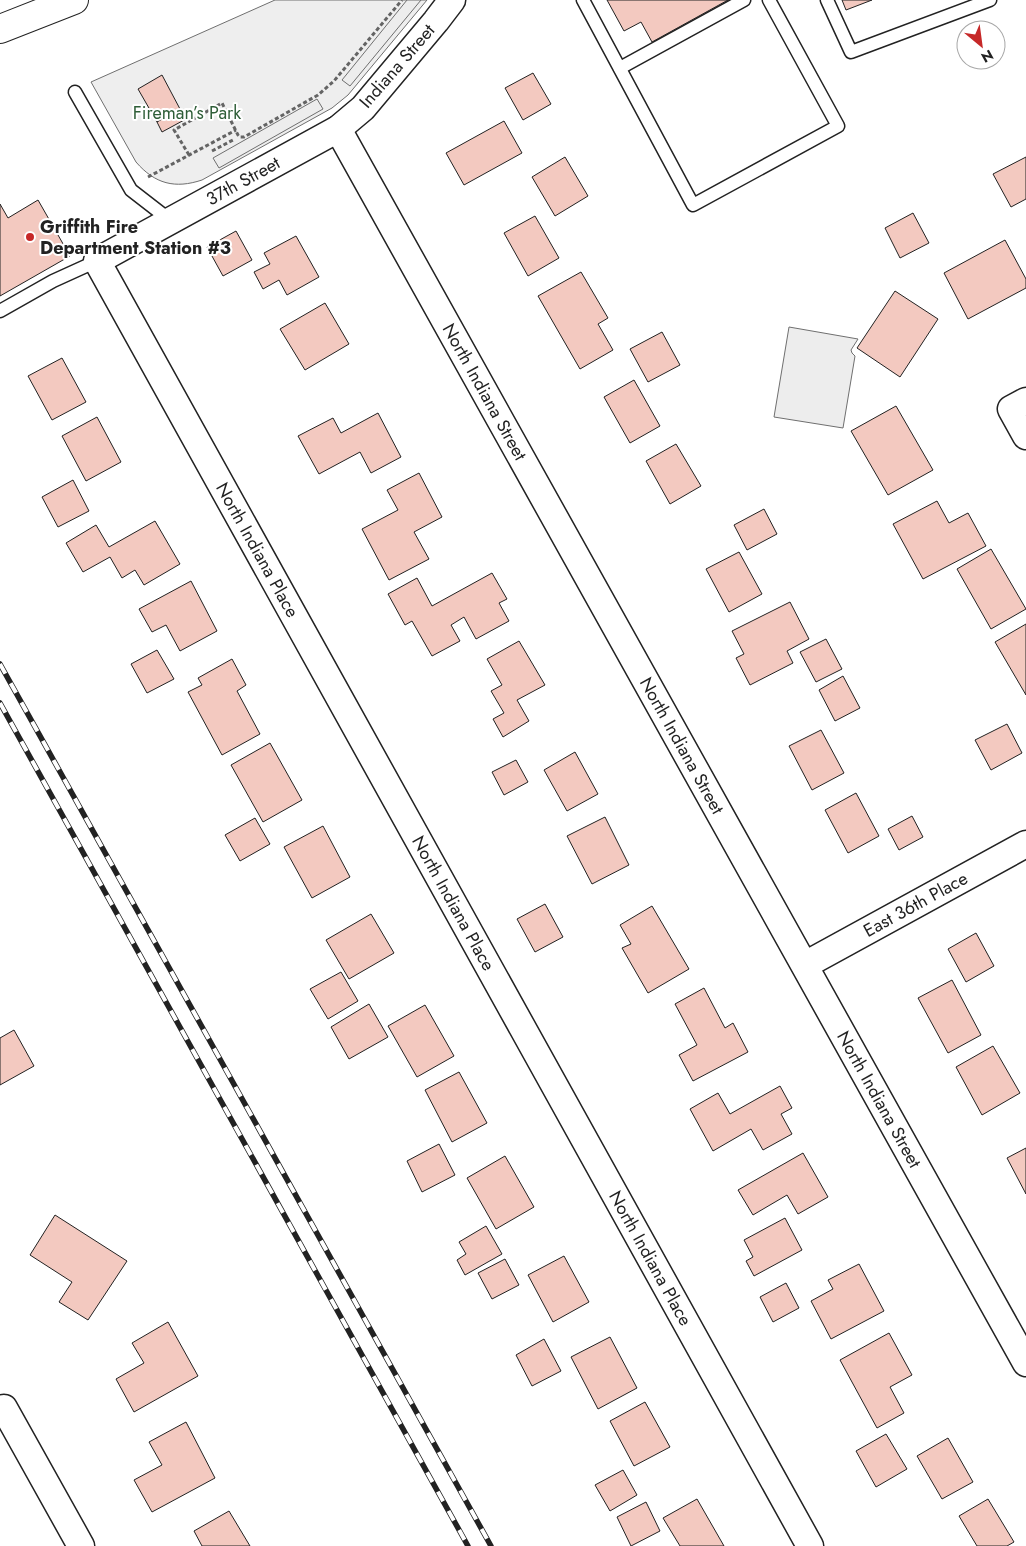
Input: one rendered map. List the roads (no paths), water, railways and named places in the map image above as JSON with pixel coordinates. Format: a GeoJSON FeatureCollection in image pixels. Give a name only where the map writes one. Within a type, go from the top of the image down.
{"type":"FeatureCollection","features":[{"type":"Feature","properties":{"kind":"main road"},"geometry":{"type":"LineString","coordinates":[[2,23],[65,2]]}},
{"type":"Feature","properties":{"kind":"street","name":"Indiana Street"},"geometry":{"type":"LineString","coordinates":[[338,129],[363,108],[452,0]]}},
{"type":"Feature","properties":{"kind":"street","name":"37th Street"},"geometry":{"type":"LineString","coordinates":[[96,261],[338,129]]}},
{"type":"Feature","properties":{"kind":"street","name":"North Indiana Street"},"geometry":{"type":"LineString","coordinates":[[338,129],[1026,1363]]}},
{"type":"Feature","properties":{"kind":"street","name":"North Indiana Place"},"geometry":{"type":"LineString","coordinates":[[96,261],[810,1546]]}},
{"type":"Feature","properties":{"kind":"street"},"geometry":{"type":"LineString","coordinates":[[1018,405],[1026,436]]}},
{"type":"Feature","properties":{"kind":"street","name":"East 36th Place"},"geometry":{"type":"LineString","coordinates":[[805,965],[1026,844]]}},
{"type":"Feature","properties":{"kind":"street"},"geometry":{"type":"LineString","coordinates":[[4,1408],[81,1546]]}},
{"type":"Feature","properties":{"kind":"lane"},"geometry":{"type":"LineString","coordinates":[[583,0],[693,205],[838,126],[768,0]]}},
{"type":"Feature","properties":{"kind":"lane"},"geometry":{"type":"LineString","coordinates":[[620,68],[744,0]]}},
{"type":"Feature","properties":{"kind":"lane"},"geometry":{"type":"LineString","coordinates":[[828,0],[851,52],[990,0]]}},
{"type":"Feature","properties":{"kind":"lane"},"geometry":{"type":"LineString","coordinates":[[75,92],[131,190],[171,220]]}},
{"type":"Feature","properties":{"kind":"lane"},"geometry":{"type":"LineString","coordinates":[[0,311],[53,281],[96,261]]}},
{"type":"Feature","properties":{"kind":"railway"},"geometry":{"type":"LineString","coordinates":[[0,664],[491,1546]]}},
{"type":"Feature","properties":{"kind":"railway"},"geometry":{"type":"LineString","coordinates":[[0,703],[468,1546]]}},
{"type":"Feature","properties":{"kind":"place","name":"Griffith Fire Department Station #3"},"geometry":{"type":"Point","coordinates":[30,237]}},
{"type":"Feature","properties":{"kind":"park label","name":"Fireman’s Park"},"geometry":{"type":"Point","coordinates":[187,113]}}]}
